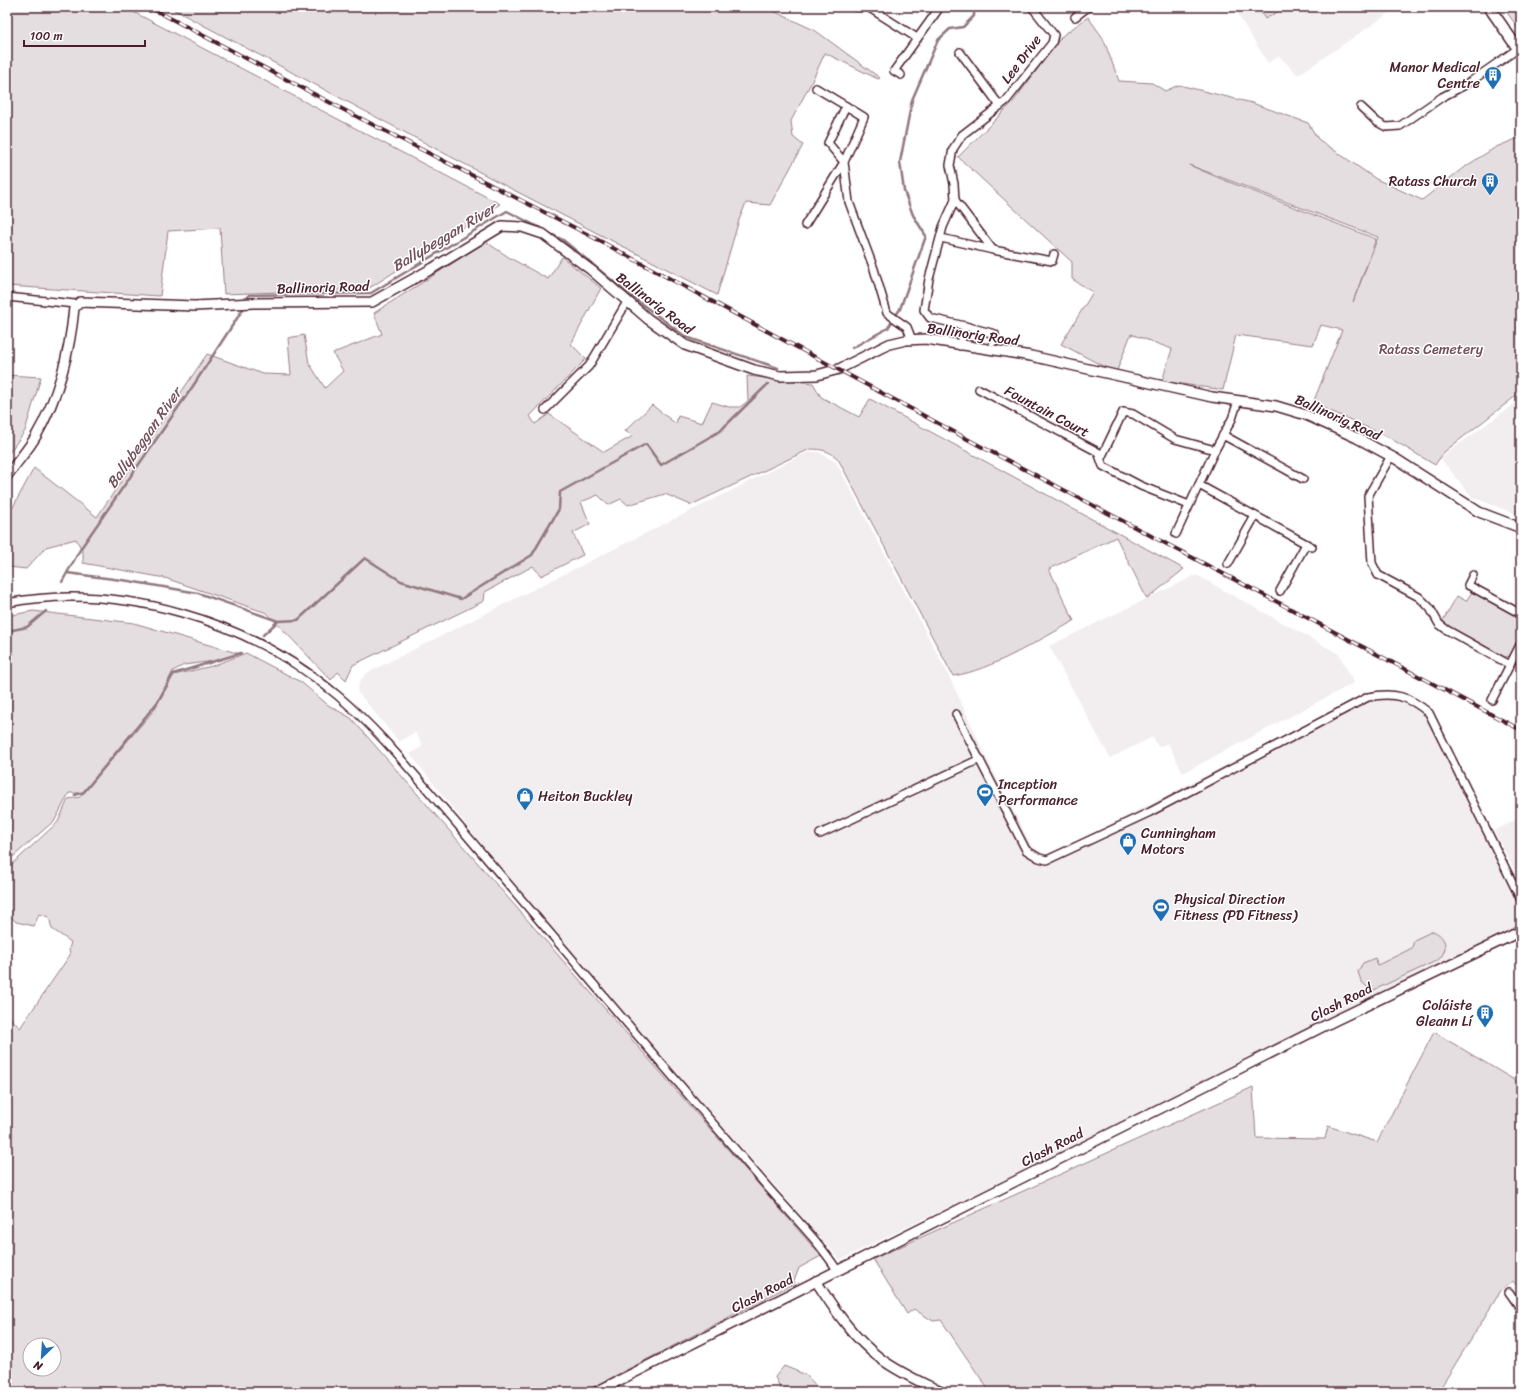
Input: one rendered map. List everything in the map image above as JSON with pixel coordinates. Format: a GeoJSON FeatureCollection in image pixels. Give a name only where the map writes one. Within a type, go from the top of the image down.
{"type":"FeatureCollection","features":[{"type":"Feature","properties":{"kind":"main road"},"geometry":{"type":"LineString","coordinates":[[1489,7],[1520,51]]}},
{"type":"Feature","properties":{"kind":"street"},"geometry":{"type":"LineString","coordinates":[[854,7],[868,7],[917,38]]}},
{"type":"Feature","properties":{"kind":"street"},"geometry":{"type":"LineString","coordinates":[[901,75],[894,71],[940,7]]}},
{"type":"Feature","properties":{"kind":"street","name":"Lee Drive"},"geometry":{"type":"LineString","coordinates":[[993,342],[995,334],[930,318],[924,310],[929,280],[943,227],[954,200],[954,184],[950,166],[953,149],[962,135],[1006,101],[1052,43],[1054,35],[1032,7]]}},
{"type":"Feature","properties":{"kind":"street"},"geometry":{"type":"LineString","coordinates":[[1075,17],[1087,7]]}},
{"type":"Feature","properties":{"kind":"street"},"geometry":{"type":"LineString","coordinates":[[1361,107],[1377,122],[1386,127],[1400,126],[1442,97],[1467,84],[1520,51]]}},
{"type":"Feature","properties":{"kind":"street","name":"Lee Drive"},"geometry":{"type":"LineString","coordinates":[[960,52],[1000,106]]}},
{"type":"Feature","properties":{"kind":"street"},"geometry":{"type":"LineString","coordinates":[[805,225],[844,162],[864,117],[816,88]]}},
{"type":"Feature","properties":{"kind":"street"},"geometry":{"type":"LineString","coordinates":[[846,106],[828,144],[844,162],[848,202],[874,269],[887,313],[907,327],[912,340]]}},
{"type":"Feature","properties":{"kind":"street"},"geometry":{"type":"LineString","coordinates":[[954,200],[993,250]]}},
{"type":"Feature","properties":{"kind":"street","name":"Ballinorig Road"},"geometry":{"type":"LineString","coordinates":[[7,297],[75,304],[80,302],[195,306],[253,303],[372,302],[502,226],[522,226],[543,234],[591,270],[627,302],[668,334],[685,345],[702,353],[754,370],[780,376],[817,375],[839,369],[889,344],[926,339],[960,346],[1031,356],[1212,397],[1276,406],[1306,415],[1357,438],[1391,456],[1479,512],[1521,528]]}},
{"type":"Feature","properties":{"kind":"street"},"geometry":{"type":"LineString","coordinates":[[941,238],[1052,261],[1054,254]]}},
{"type":"Feature","properties":{"kind":"street"},"geometry":{"type":"LineString","coordinates":[[545,410],[589,366],[627,302]]}},
{"type":"Feature","properties":{"kind":"street"},"geometry":{"type":"LineString","coordinates":[[7,476],[36,436],[58,387],[64,365],[75,304]]}},
{"type":"Feature","properties":{"kind":"street"},"geometry":{"type":"LineString","coordinates":[[960,346],[964,326]]}},
{"type":"Feature","properties":{"kind":"street","name":"Fountain Court"},"geometry":{"type":"LineString","coordinates":[[979,389],[1098,452],[1103,466],[1141,486],[1189,505]]}},
{"type":"Feature","properties":{"kind":"street"},"geometry":{"type":"LineString","coordinates":[[1176,534],[1215,450],[1232,419],[1238,401]]}},
{"type":"Feature","properties":{"kind":"street"},"geometry":{"type":"LineString","coordinates":[[1101,458],[1123,412],[1133,414],[1175,439],[1215,450]]}},
{"type":"Feature","properties":{"kind":"street"},"geometry":{"type":"LineString","coordinates":[[1223,435],[1303,479]]}},
{"type":"Feature","properties":{"kind":"street"},"geometry":{"type":"LineString","coordinates":[[1391,456],[1368,496],[1372,563],[1378,575],[1411,592],[1430,608],[1439,624],[1510,665]]}},
{"type":"Feature","properties":{"kind":"street"},"geometry":{"type":"LineString","coordinates":[[1198,485],[1309,546],[1280,591]]}},
{"type":"Feature","properties":{"kind":"street"},"geometry":{"type":"LineString","coordinates":[[1228,564],[1255,516]]}},
{"type":"Feature","properties":{"kind":"street"},"geometry":{"type":"LineString","coordinates":[[1473,575],[1468,585],[1521,614]]}},
{"type":"Feature","properties":{"kind":"street"},"geometry":{"type":"LineString","coordinates":[[7,603],[35,598],[82,597],[145,604],[171,610],[207,621],[257,643],[321,682],[359,714],[394,751],[510,884],[837,1270]]}},
{"type":"Feature","properties":{"kind":"street"},"geometry":{"type":"LineString","coordinates":[[1492,700],[1521,643]]}},
{"type":"Feature","properties":{"kind":"street"},"geometry":{"type":"LineString","coordinates":[[956,714],[1026,850],[1039,858],[1047,860],[1150,812],[1368,697],[1384,694],[1401,697],[1416,702],[1429,713],[1521,900]]}},
{"type":"Feature","properties":{"kind":"street"},"geometry":{"type":"LineString","coordinates":[[820,834],[980,759]]}},
{"type":"Feature","properties":{"kind":"street","name":"Clash Road"},"geometry":{"type":"LineString","coordinates":[[596,1392],[1334,1021],[1521,931]]}},
{"type":"Feature","properties":{"kind":"street"},"geometry":{"type":"LineString","coordinates":[[816,1281],[844,1321],[875,1354],[898,1370],[941,1392]]}},
{"type":"Feature","properties":{"kind":"street"},"geometry":{"type":"LineString","coordinates":[[1509,1292],[1521,1309]]}},
{"type":"Feature","properties":{"kind":"shaded area"},"geometry":{"type":"Polygon","coordinates":[[[1233,7],[1398,7],[1298,75],[1279,56],[1268,63],[1233,7]]]}},
{"type":"Feature","properties":{"kind":"shaded area"},"geometry":{"type":"Polygon","coordinates":[[[1521,399],[1521,516],[1472,497],[1440,458],[1521,399]]]}},
{"type":"Feature","properties":{"kind":"shaded area"},"geometry":{"type":"Polygon","coordinates":[[[808,452],[818,452],[836,462],[949,676],[989,763],[1032,847],[1046,854],[1060,850],[1365,694],[1382,690],[1399,692],[1415,699],[1429,710],[1485,816],[1521,892],[1521,927],[840,1260],[547,926],[504,873],[410,754],[423,746],[415,732],[399,742],[357,691],[361,679],[367,673],[808,452]]]}},
{"type":"Feature","properties":{"kind":"shaded area"},"geometry":{"type":"Polygon","coordinates":[[[1196,575],[1339,654],[1354,683],[1183,773],[1168,743],[1158,747],[1153,737],[1110,758],[1049,646],[1196,575]]]}},
{"type":"Feature","properties":{"kind":"shaded area"},"geometry":{"type":"Polygon","coordinates":[[[1521,817],[1521,883],[1494,831],[1521,817]]]}},
{"type":"Feature","properties":{"kind":"green space"},"geometry":{"type":"Polygon","coordinates":[[[7,7],[124,7],[500,204],[368,289],[224,294],[220,228],[168,231],[160,296],[7,286],[7,7]]]}},
{"type":"Feature","properties":{"kind":"green space"},"geometry":{"type":"Polygon","coordinates":[[[169,7],[765,7],[816,31],[880,78],[878,79],[825,53],[791,121],[793,137],[803,145],[770,205],[746,203],[739,220],[717,295],[504,185],[169,7]]]}},
{"type":"Feature","properties":{"kind":"green space"},"geometry":{"type":"Polygon","coordinates":[[[1258,7],[1281,7],[1282,9],[1265,19],[1258,7]]]}},
{"type":"Feature","properties":{"kind":"green space"},"geometry":{"type":"Polygon","coordinates":[[[1503,7],[1521,7],[1521,32],[1503,7]]]}},
{"type":"Feature","properties":{"kind":"green space","name":"Ratass Cemetery"},"geometry":{"type":"Polygon","coordinates":[[[1088,17],[1103,38],[1119,81],[1152,83],[1165,91],[1179,85],[1252,103],[1308,123],[1318,139],[1376,179],[1422,200],[1463,168],[1496,147],[1521,137],[1521,392],[1444,452],[1435,465],[1388,437],[1313,403],[1342,330],[1321,325],[1313,345],[1236,335],[1223,390],[1162,381],[1172,349],[1131,334],[1116,373],[1061,344],[1093,292],[1072,279],[1072,262],[958,157],[1013,102],[1062,36],[1088,17]],[[1189,165],[1376,239],[1353,302],[1378,237],[1189,165]]]}},
{"type":"Feature","properties":{"kind":"green space"},"geometry":{"type":"Polygon","coordinates":[[[486,242],[510,258],[548,279],[562,257],[601,288],[571,344],[586,359],[530,416],[535,424],[549,414],[604,452],[633,436],[625,431],[652,405],[676,424],[678,416],[702,423],[712,402],[729,407],[740,407],[748,401],[747,376],[813,383],[821,397],[859,417],[870,399],[1184,569],[1147,599],[1116,537],[1049,569],[1074,621],[999,661],[968,673],[953,676],[838,459],[826,451],[818,449],[810,449],[691,505],[665,494],[628,505],[621,499],[608,505],[598,495],[581,502],[590,524],[573,533],[583,555],[541,576],[533,566],[485,592],[484,601],[353,665],[346,680],[338,672],[331,680],[267,613],[165,578],[83,563],[83,552],[76,539],[46,547],[26,569],[9,567],[7,564],[7,518],[34,468],[97,517],[207,354],[263,374],[291,375],[288,338],[304,335],[309,363],[325,388],[343,371],[333,353],[382,334],[374,313],[486,242]]]}},
{"type":"Feature","properties":{"kind":"green space"},"geometry":{"type":"Polygon","coordinates":[[[7,375],[41,377],[25,431],[7,456],[7,375]]]}},
{"type":"Feature","properties":{"kind":"green space"},"geometry":{"type":"Polygon","coordinates":[[[1472,592],[1521,619],[1521,636],[1510,656],[1505,657],[1442,622],[1457,596],[1466,601],[1472,592]]]}},
{"type":"Feature","properties":{"kind":"green space"},"geometry":{"type":"Polygon","coordinates":[[[33,611],[134,623],[240,654],[214,661],[184,665],[173,671],[159,699],[82,793],[69,793],[55,820],[7,862],[7,616],[33,611]]]}},
{"type":"Feature","properties":{"kind":"green space"},"geometry":{"type":"Polygon","coordinates":[[[246,653],[301,682],[328,705],[351,718],[821,1256],[799,1268],[793,1284],[584,1392],[7,1392],[7,1014],[20,1028],[70,955],[69,949],[71,942],[52,929],[49,917],[39,914],[34,926],[16,922],[7,913],[7,869],[58,822],[68,799],[80,797],[154,710],[174,675],[212,666],[246,653]]]}},
{"type":"Feature","properties":{"kind":"green space"},"geometry":{"type":"Polygon","coordinates":[[[1433,931],[1444,940],[1445,944],[1444,952],[1438,960],[1374,990],[1363,983],[1358,971],[1363,963],[1375,958],[1378,965],[1412,948],[1414,940],[1433,931]]]}},
{"type":"Feature","properties":{"kind":"green space"},"geometry":{"type":"Polygon","coordinates":[[[1434,1032],[1521,1084],[1521,1291],[1513,1281],[1502,1289],[1438,1392],[990,1392],[941,1320],[933,1321],[914,1309],[907,1314],[873,1259],[1253,1087],[1256,1138],[1325,1139],[1328,1126],[1377,1142],[1434,1032]]]}},
{"type":"Feature","properties":{"kind":"green space"},"geometry":{"type":"Polygon","coordinates":[[[784,1366],[806,1375],[822,1392],[782,1392],[775,1377],[784,1366]]]}},
{"type":"Feature","properties":{"kind":"waterway","name":"Ballybeggan River"},"geometry":{"type":"LineString","coordinates":[[852,348],[888,328],[900,309],[926,236],[913,215],[904,191],[900,162],[912,100],[938,40],[950,29],[963,27],[974,16],[974,7]]}},
{"type":"Feature","properties":{"kind":"waterway","name":"Ballybeggan River"},"geometry":{"type":"LineString","coordinates":[[248,298],[249,295],[371,293],[507,211],[542,229]]}},
{"type":"Feature","properties":{"kind":"waterway","name":"Ballybeggan River"},"geometry":{"type":"LineString","coordinates":[[547,232],[563,240],[631,296],[686,337],[778,368]]}},
{"type":"Feature","properties":{"kind":"waterway","name":"Ballybeggan River"},"geometry":{"type":"LineString","coordinates":[[62,582],[81,548],[191,389],[245,306]]}},
{"type":"Feature","properties":{"kind":"waterway"},"geometry":{"type":"LineString","coordinates":[[263,635],[278,621],[298,620],[365,558],[401,581],[461,599],[532,555],[559,509],[560,492],[646,444],[661,465],[720,431],[768,384]]}},
{"type":"Feature","properties":{"kind":"waterway"},"geometry":{"type":"LineString","coordinates":[[67,573],[129,581],[198,593],[278,621]]}},
{"type":"Feature","properties":{"kind":"waterway","name":"Ballybeggan River"},"geometry":{"type":"LineString","coordinates":[[7,634],[8,631],[27,627],[46,611]]}},
{"type":"Feature","properties":{"kind":"waterway"},"geometry":{"type":"LineString","coordinates":[[75,795],[84,792],[157,703],[173,674],[241,653]]}},
{"type":"Feature","properties":{"kind":"railway"},"geometry":{"type":"LineString","coordinates":[[149,7],[346,111],[587,234],[982,447],[1521,730]]}},
{"type":"Feature","properties":{"kind":"place","name":"Manor Medical Centre"},"geometry":{"type":"Point","coordinates":[1493,90]}},
{"type":"Feature","properties":{"kind":"place","name":"Ratass Church"},"geometry":{"type":"Point","coordinates":[1490,196]}},
{"type":"Feature","properties":{"kind":"place","name":"Inception Performance"},"geometry":{"type":"Point","coordinates":[985,807]}},
{"type":"Feature","properties":{"kind":"place","name":"Heiton Buckley"},"geometry":{"type":"Point","coordinates":[525,811]}},
{"type":"Feature","properties":{"kind":"place","name":"Cunningham Motors"},"geometry":{"type":"Point","coordinates":[1128,856]}},
{"type":"Feature","properties":{"kind":"place","name":"Physical Direction Fitness (PD Fitness)"},"geometry":{"type":"Point","coordinates":[1161,922]}},
{"type":"Feature","properties":{"kind":"place","name":"Coláiste Gleann Lí"},"geometry":{"type":"Point","coordinates":[1485,1028]}}]}
